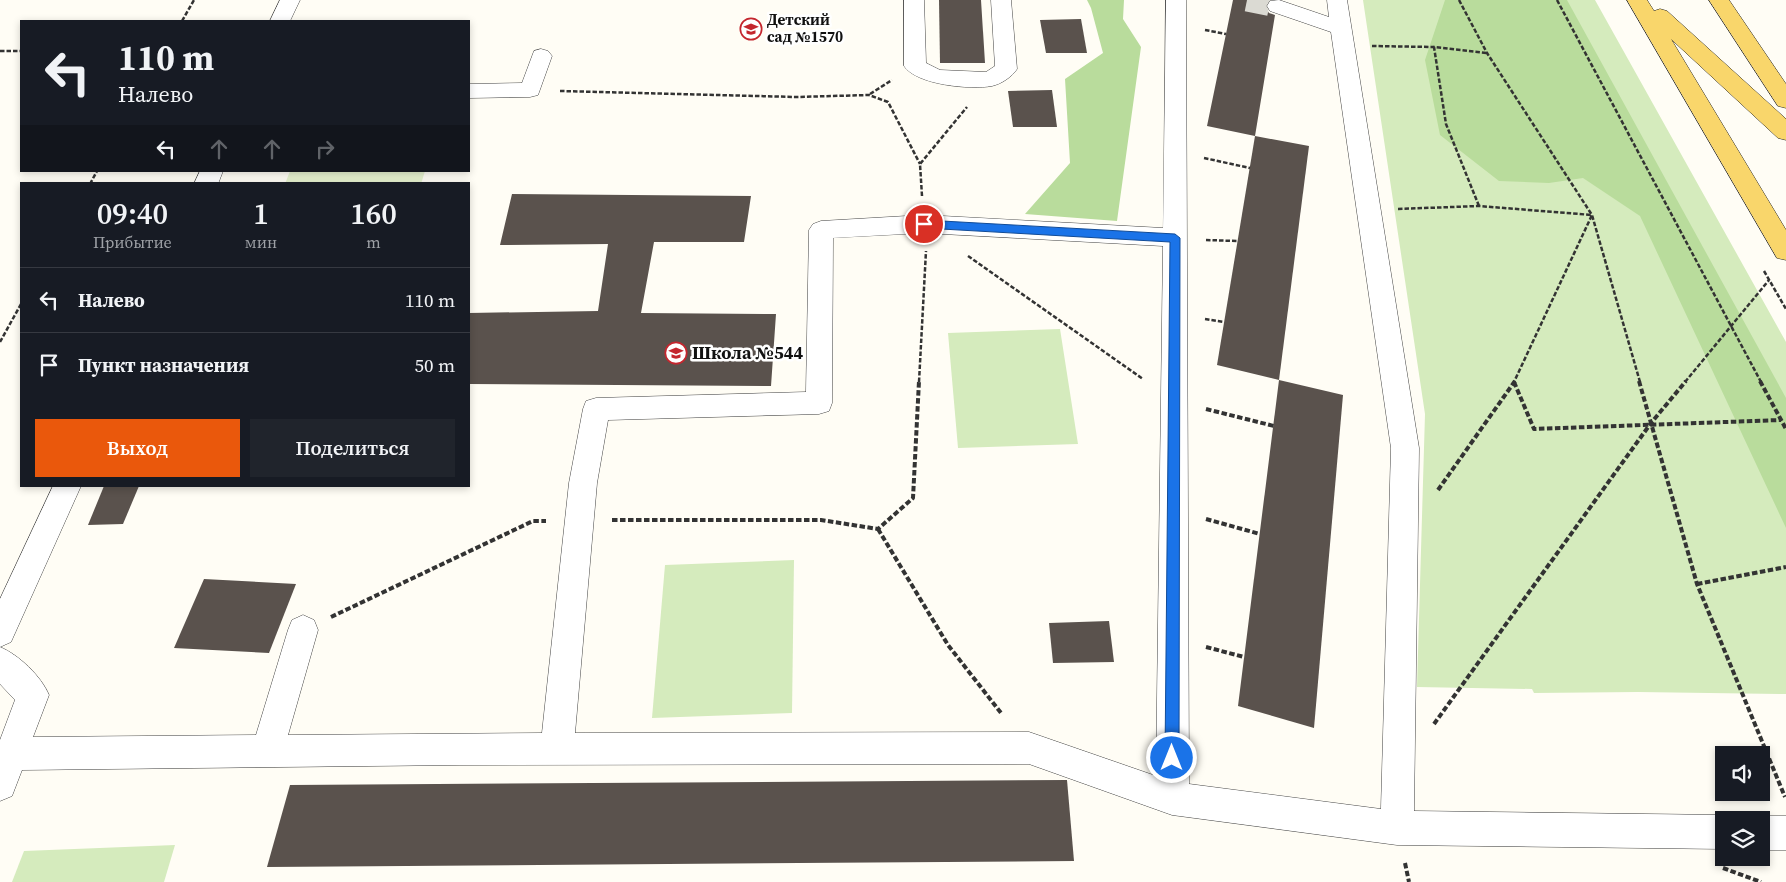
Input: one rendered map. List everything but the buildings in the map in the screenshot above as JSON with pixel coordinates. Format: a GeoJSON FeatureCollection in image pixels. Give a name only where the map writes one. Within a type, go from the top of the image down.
{"type":"FeatureCollection","features":[{"type":"Feature","properties":{"kind":"main road"},"geometry":{"type":"LineString","coordinates":[[1637,0],[1786,251]]}},
{"type":"Feature","properties":{"kind":"main road"},"geometry":{"type":"LineString","coordinates":[[1645,0],[1688,47],[1757,103],[1786,132]]}},
{"type":"Feature","properties":{"kind":"main road"},"geometry":{"type":"LineString","coordinates":[[1719,0],[1786,101]]}},
{"type":"Feature","properties":{"kind":"lane"},"geometry":{"type":"LineString","coordinates":[[280,20],[290,0]]}},
{"type":"Feature","properties":{"kind":"lane"},"geometry":{"type":"LineString","coordinates":[[914,0],[915,66],[936,77],[990,79],[1006,69],[1001,0]]}},
{"type":"Feature","properties":{"kind":"lane"},"geometry":{"type":"LineString","coordinates":[[1172,798],[1176,0]]}},
{"type":"Feature","properties":{"kind":"lane"},"geometry":{"type":"LineString","coordinates":[[1337,0],[1405,448],[1397,828]]}},
{"type":"Feature","properties":{"kind":"lane"},"geometry":{"type":"LineString","coordinates":[[1277,6],[1343,37]]}},
{"type":"Feature","properties":{"kind":"lane"},"geometry":{"type":"LineString","coordinates":[[470,91],[530,90],[541,56]]}},
{"type":"Feature","properties":{"kind":"lane"},"geometry":{"type":"LineString","coordinates":[[557,749],[583,483],[596,409],[819,403],[821,230],[924,224],[1175,238]]}},
{"type":"Feature","properties":{"kind":"lane"},"geometry":{"type":"LineString","coordinates":[[0,632],[67,487]]}},
{"type":"Feature","properties":{"kind":"lane"},"geometry":{"type":"LineString","coordinates":[[267,751],[303,630]]}},
{"type":"Feature","properties":{"kind":"lane"},"geometry":{"type":"LineString","coordinates":[[0,662],[33,694],[0,784]]}},
{"type":"Feature","properties":{"kind":"lane"},"geometry":{"type":"LineString","coordinates":[[12,754],[557,749],[1029,748],[1172,798],[1397,828],[1715,832]]}},
{"type":"Feature","properties":{"kind":"lane"},"geometry":{"type":"LineString","coordinates":[[1770,833],[1786,833]]}},
{"type":"Feature","properties":{"kind":"path"},"geometry":{"type":"LineString","coordinates":[[183,20],[194,0]]}},
{"type":"Feature","properties":{"kind":"path"},"geometry":{"type":"LineString","coordinates":[[1459,0],[1487,53],[1592,215],[1697,584],[1786,800]]}},
{"type":"Feature","properties":{"kind":"path"},"geometry":{"type":"LineString","coordinates":[[1557,0],[1786,429]]}},
{"type":"Feature","properties":{"kind":"path"},"geometry":{"type":"LineString","coordinates":[[1343,37],[1487,53]]}},
{"type":"Feature","properties":{"kind":"path"},"geometry":{"type":"LineString","coordinates":[[1434,46],[1446,124],[1479,206]]}},
{"type":"Feature","properties":{"kind":"path"},"geometry":{"type":"LineString","coordinates":[[0,51],[20,51]]}},
{"type":"Feature","properties":{"kind":"path"},"geometry":{"type":"LineString","coordinates":[[920,164],[990,79]]}},
{"type":"Feature","properties":{"kind":"path"},"geometry":{"type":"LineString","coordinates":[[530,90],[796,97],[869,95],[888,102],[920,164],[927,256],[913,498],[878,529]]}},
{"type":"Feature","properties":{"kind":"path"},"geometry":{"type":"LineString","coordinates":[[1175,152],[1250,168]]}},
{"type":"Feature","properties":{"kind":"path"},"geometry":{"type":"LineString","coordinates":[[1368,211],[1479,206],[1592,215]]}},
{"type":"Feature","properties":{"kind":"path"},"geometry":{"type":"LineString","coordinates":[[1436,494],[1514,382],[1592,215]]}},
{"type":"Feature","properties":{"kind":"path"},"geometry":{"type":"LineString","coordinates":[[924,224],[1174,401],[1274,426]]}},
{"type":"Feature","properties":{"kind":"path"},"geometry":{"type":"LineString","coordinates":[[1432,727],[1651,423],[1769,280]]}},
{"type":"Feature","properties":{"kind":"path"},"geometry":{"type":"LineString","coordinates":[[0,342],[20,306]]}},
{"type":"Feature","properties":{"kind":"path"},"geometry":{"type":"LineString","coordinates":[[1514,382],[1534,429],[1651,423],[1781,420]]}},
{"type":"Feature","properties":{"kind":"path"},"geometry":{"type":"LineString","coordinates":[[1174,511],[1260,534]]}},
{"type":"Feature","properties":{"kind":"path"},"geometry":{"type":"LineString","coordinates":[[579,520],[821,520],[878,529],[948,645],[1029,748]]}},
{"type":"Feature","properties":{"kind":"path"},"geometry":{"type":"LineString","coordinates":[[303,630],[533,521]]}},
{"type":"Feature","properties":{"kind":"path"},"geometry":{"type":"LineString","coordinates":[[1697,584],[1786,567]]}},
{"type":"Feature","properties":{"kind":"green space"},"geometry":{"type":"Polygon","coordinates":[[[1087,0],[1124,0],[1123,19],[1141,47],[1117,221],[1025,214],[1070,163],[1065,79],[1103,53],[1091,8],[1087,0]]]}},
{"type":"Feature","properties":{"kind":"green space"},"geometry":{"type":"Polygon","coordinates":[[[1363,0],[1595,0],[1786,342],[1786,694],[1534,693],[1532,689],[1417,687],[1425,414],[1363,0]]]}},
{"type":"Feature","properties":{"kind":"green space"},"geometry":{"type":"Polygon","coordinates":[[[1445,0],[1567,0],[1786,398],[1786,528],[1640,216],[1583,178],[1549,183],[1499,181],[1440,135],[1425,60],[1445,0]]]}},
{"type":"Feature","properties":{"kind":"green space"},"geometry":{"type":"Polygon","coordinates":[[[290,172],[425,172],[422,182],[286,182],[290,172]]]}},
{"type":"Feature","properties":{"kind":"green space"},"geometry":{"type":"Polygon","coordinates":[[[1060,329],[1078,444],[958,448],[948,333],[1060,329]]]}},
{"type":"Feature","properties":{"kind":"green space"},"geometry":{"type":"Polygon","coordinates":[[[794,560],[792,713],[652,718],[665,565],[794,560]]]}},
{"type":"Feature","properties":{"kind":"green space"},"geometry":{"type":"Polygon","coordinates":[[[175,845],[164,882],[12,882],[24,851],[175,845]]]}},
{"type":"Feature","properties":{"kind":"tunnel"},"geometry":{"type":"LineString","coordinates":[[1247,0],[1277,6]]}},
{"type":"Feature","properties":{"kind":"place","name":"Детский сад №1570"},"geometry":{"type":"Point","coordinates":[751,29]}},
{"type":"Feature","properties":{"kind":"place","name":"Школа №544"},"geometry":{"type":"Point","coordinates":[676,353]}},
{"type":"Feature","properties":{"kind":"route"},"geometry":{"type":"LineString","coordinates":[[924,224],[1175,238],[1172,758]]}}]}
